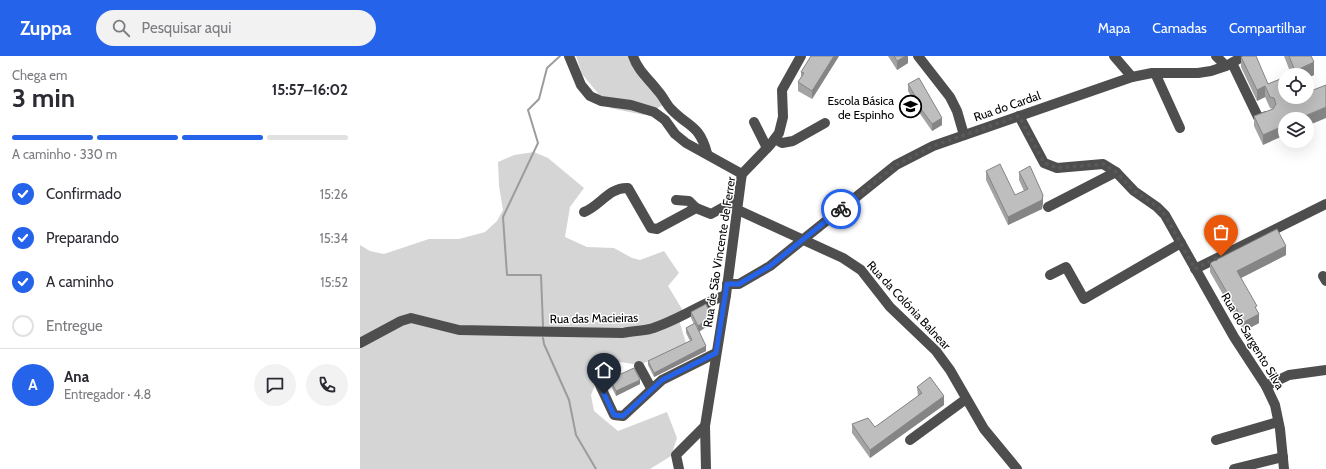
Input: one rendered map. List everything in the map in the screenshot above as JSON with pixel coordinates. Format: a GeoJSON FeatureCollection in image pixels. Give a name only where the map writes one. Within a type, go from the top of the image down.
{"type":"FeatureCollection","features":[{"type":"Feature","properties":{"kind":"street"},"geometry":{"type":"LineString","coordinates":[[569,56],[581,84],[590,96],[601,100],[631,105],[654,112],[665,120],[675,134],[686,143],[707,153],[742,174]]}},
{"type":"Feature","properties":{"kind":"street"},"geometry":{"type":"LineString","coordinates":[[633,56],[642,74],[658,91],[670,109],[696,129],[703,139],[707,153]]}},
{"type":"Feature","properties":{"kind":"street","name":"Rua de São Vincente de Ferrer"},"geometry":{"type":"LineString","coordinates":[[706,469],[705,426],[726,295],[742,174],[775,139],[782,126],[782,90],[801,56]]}},
{"type":"Feature","properties":{"kind":"street"},"geometry":{"type":"LineString","coordinates":[[918,56],[950,97],[957,111],[964,135]]}},
{"type":"Feature","properties":{"kind":"street"},"geometry":{"type":"LineString","coordinates":[[1114,56],[1132,77]]}},
{"type":"Feature","properties":{"kind":"street"},"geometry":{"type":"LineString","coordinates":[[1216,56],[1229,65],[1259,119],[1270,114]]}},
{"type":"Feature","properties":{"kind":"street","name":"Rua do Cardal"},"geometry":{"type":"LineString","coordinates":[[727,284],[739,284],[770,266],[896,165],[933,146],[1132,77],[1155,73],[1198,73],[1229,65],[1244,56]]}},
{"type":"Feature","properties":{"kind":"street"},"geometry":{"type":"LineString","coordinates":[[1155,73],[1180,128]]}},
{"type":"Feature","properties":{"kind":"street","name":"Rua do Sargento Silva"},"geometry":{"type":"LineString","coordinates":[[1019,116],[1044,163],[1057,168],[1104,164],[1116,172],[1134,191],[1158,207],[1165,215],[1234,337],[1266,386],[1275,405],[1284,469]]}},
{"type":"Feature","properties":{"kind":"street"},"geometry":{"type":"LineString","coordinates":[[754,122],[767,148]]}},
{"type":"Feature","properties":{"kind":"street"},"geometry":{"type":"LineString","coordinates":[[775,139],[782,143],[793,141],[825,123]]}},
{"type":"Feature","properties":{"kind":"street"},"geometry":{"type":"LineString","coordinates":[[1048,207],[1116,172]]}},
{"type":"Feature","properties":{"kind":"street"},"geometry":{"type":"LineString","coordinates":[[584,212],[592,209],[603,197],[624,188],[628,188],[651,228],[657,229],[696,208]]}},
{"type":"Feature","properties":{"kind":"street"},"geometry":{"type":"LineString","coordinates":[[676,200],[688,201],[696,208],[711,214],[738,199]]}},
{"type":"Feature","properties":{"kind":"street"},"geometry":{"type":"LineString","coordinates":[[1195,269],[1326,204]]}},
{"type":"Feature","properties":{"kind":"street","name":"Rua da Colónia Balnear"},"geometry":{"type":"LineString","coordinates":[[738,210],[843,258],[861,270],[890,307],[936,351],[950,370],[984,429],[1017,469]]}},
{"type":"Feature","properties":{"kind":"street"},"geometry":{"type":"LineString","coordinates":[[1050,275],[1066,267],[1084,299],[1181,243]]}},
{"type":"Feature","properties":{"kind":"street","name":"Rua das Macieiras"},"geometry":{"type":"LineString","coordinates":[[360,343],[401,321],[410,318],[458,330],[622,333],[649,329],[670,321],[709,301],[726,295]]}},
{"type":"Feature","properties":{"kind":"street"},"geometry":{"type":"LineString","coordinates":[[599,383],[614,415],[623,416],[651,388],[662,380],[716,353]]}},
{"type":"Feature","properties":{"kind":"street"},"geometry":{"type":"LineString","coordinates":[[639,366],[651,388]]}},
{"type":"Feature","properties":{"kind":"street"},"geometry":{"type":"LineString","coordinates":[[1266,386],[1289,375],[1326,370]]}},
{"type":"Feature","properties":{"kind":"street"},"geometry":{"type":"LineString","coordinates":[[910,440],[966,399]]}},
{"type":"Feature","properties":{"kind":"street"},"geometry":{"type":"LineString","coordinates":[[1216,440],[1278,422]]}},
{"type":"Feature","properties":{"kind":"street"},"geometry":{"type":"LineString","coordinates":[[679,469],[676,455],[705,426]]}},
{"type":"Feature","properties":{"kind":"street"},"geometry":{"type":"LineString","coordinates":[[1234,469],[1283,457]]}},
{"type":"Feature","properties":{"kind":"shaded area"},"geometry":{"type":"Polygon","coordinates":[[[576,56],[633,56],[671,101],[644,115],[610,108],[582,74],[576,56]]]}},
{"type":"Feature","properties":{"kind":"shaded area"},"geometry":{"type":"Polygon","coordinates":[[[534,152],[548,158],[584,188],[570,207],[565,237],[587,247],[614,248],[632,258],[640,260],[664,251],[679,273],[668,286],[682,309],[679,320],[686,343],[640,365],[620,362],[599,375],[591,395],[594,411],[618,431],[667,412],[677,438],[671,456],[650,469],[360,469],[360,245],[370,251],[384,254],[429,239],[459,239],[485,232],[497,221],[503,210],[499,186],[498,162],[514,155],[534,152]]]}},
{"type":"Feature","properties":{"kind":"building"},"geometry":{"type":"Polygon","coordinates":[[[811,56],[834,56],[812,91],[798,82],[804,73],[801,72],[811,56]]]}},
{"type":"Feature","properties":{"kind":"building"},"geometry":{"type":"Polygon","coordinates":[[[894,56],[906,56],[897,61],[894,56]]]}},
{"type":"Feature","properties":{"kind":"building"},"geometry":{"type":"Polygon","coordinates":[[[1256,56],[1268,84],[1278,80],[1278,104],[1314,104],[1314,90],[1326,85],[1326,107],[1314,112],[1278,112],[1278,128],[1263,135],[1254,116],[1273,109],[1276,104],[1274,98],[1270,97],[1265,86],[1257,90],[1241,57],[1256,56]]]}},
{"type":"Feature","properties":{"kind":"building"},"geometry":{"type":"Polygon","coordinates":[[[1289,56],[1311,56],[1314,62],[1301,68],[1294,68],[1289,56]]]}},
{"type":"Feature","properties":{"kind":"building"},"geometry":{"type":"Polygon","coordinates":[[[919,78],[942,118],[932,124],[916,102],[918,101],[908,84],[919,78]]]}},
{"type":"Feature","properties":{"kind":"building"},"geometry":{"type":"Polygon","coordinates":[[[1000,164],[1015,195],[1028,189],[1019,172],[1030,166],[1043,195],[1042,200],[1008,217],[986,171],[1000,164]]]}},
{"type":"Feature","properties":{"kind":"building"},"geometry":{"type":"Polygon","coordinates":[[[1277,229],[1286,246],[1237,271],[1257,306],[1255,307],[1259,314],[1244,322],[1210,263],[1277,229]]]}},
{"type":"Feature","properties":{"kind":"building"},"geometry":{"type":"Polygon","coordinates":[[[706,304],[712,317],[698,326],[691,312],[706,304]]]}},
{"type":"Feature","properties":{"kind":"building"},"geometry":{"type":"Polygon","coordinates":[[[695,323],[706,346],[654,373],[648,361],[692,340],[686,328],[695,323]]]}},
{"type":"Feature","properties":{"kind":"building"},"geometry":{"type":"Polygon","coordinates":[[[634,368],[640,380],[616,391],[610,379],[634,368]]]}},
{"type":"Feature","properties":{"kind":"building"},"geometry":{"type":"Polygon","coordinates":[[[930,377],[944,396],[870,450],[852,424],[868,418],[875,427],[922,393],[917,387],[930,377]]]}},
{"type":"Feature","properties":{"kind":"waterway"},"geometry":{"type":"LineString","coordinates":[[543,326],[541,275],[507,275],[503,217],[538,143],[528,110],[539,99],[547,68],[560,56]]}},
{"type":"Feature","properties":{"kind":"waterway"},"geometry":{"type":"LineString","coordinates":[[543,338],[544,344],[569,400],[576,435],[596,469]]}},
{"type":"Feature","properties":{"kind":"way so far"},"geometry":{"type":"LineString","coordinates":[[841,209],[896,165],[933,146],[1019,116],[1037,153],[1044,163],[1057,168],[1104,164],[1119,174],[1134,191],[1158,207],[1165,215],[1195,269],[1221,256]]}},
{"type":"Feature","properties":{"kind":"place","name":"Escola Básica de Espinho"},"geometry":{"type":"Point","coordinates":[910,107]}},
{"type":"Feature","properties":{"kind":"route"},"geometry":{"type":"LineString","coordinates":[[604,394],[614,415],[623,416],[651,388],[662,380],[716,353],[727,284],[739,284],[770,266],[841,209]]}}]}
